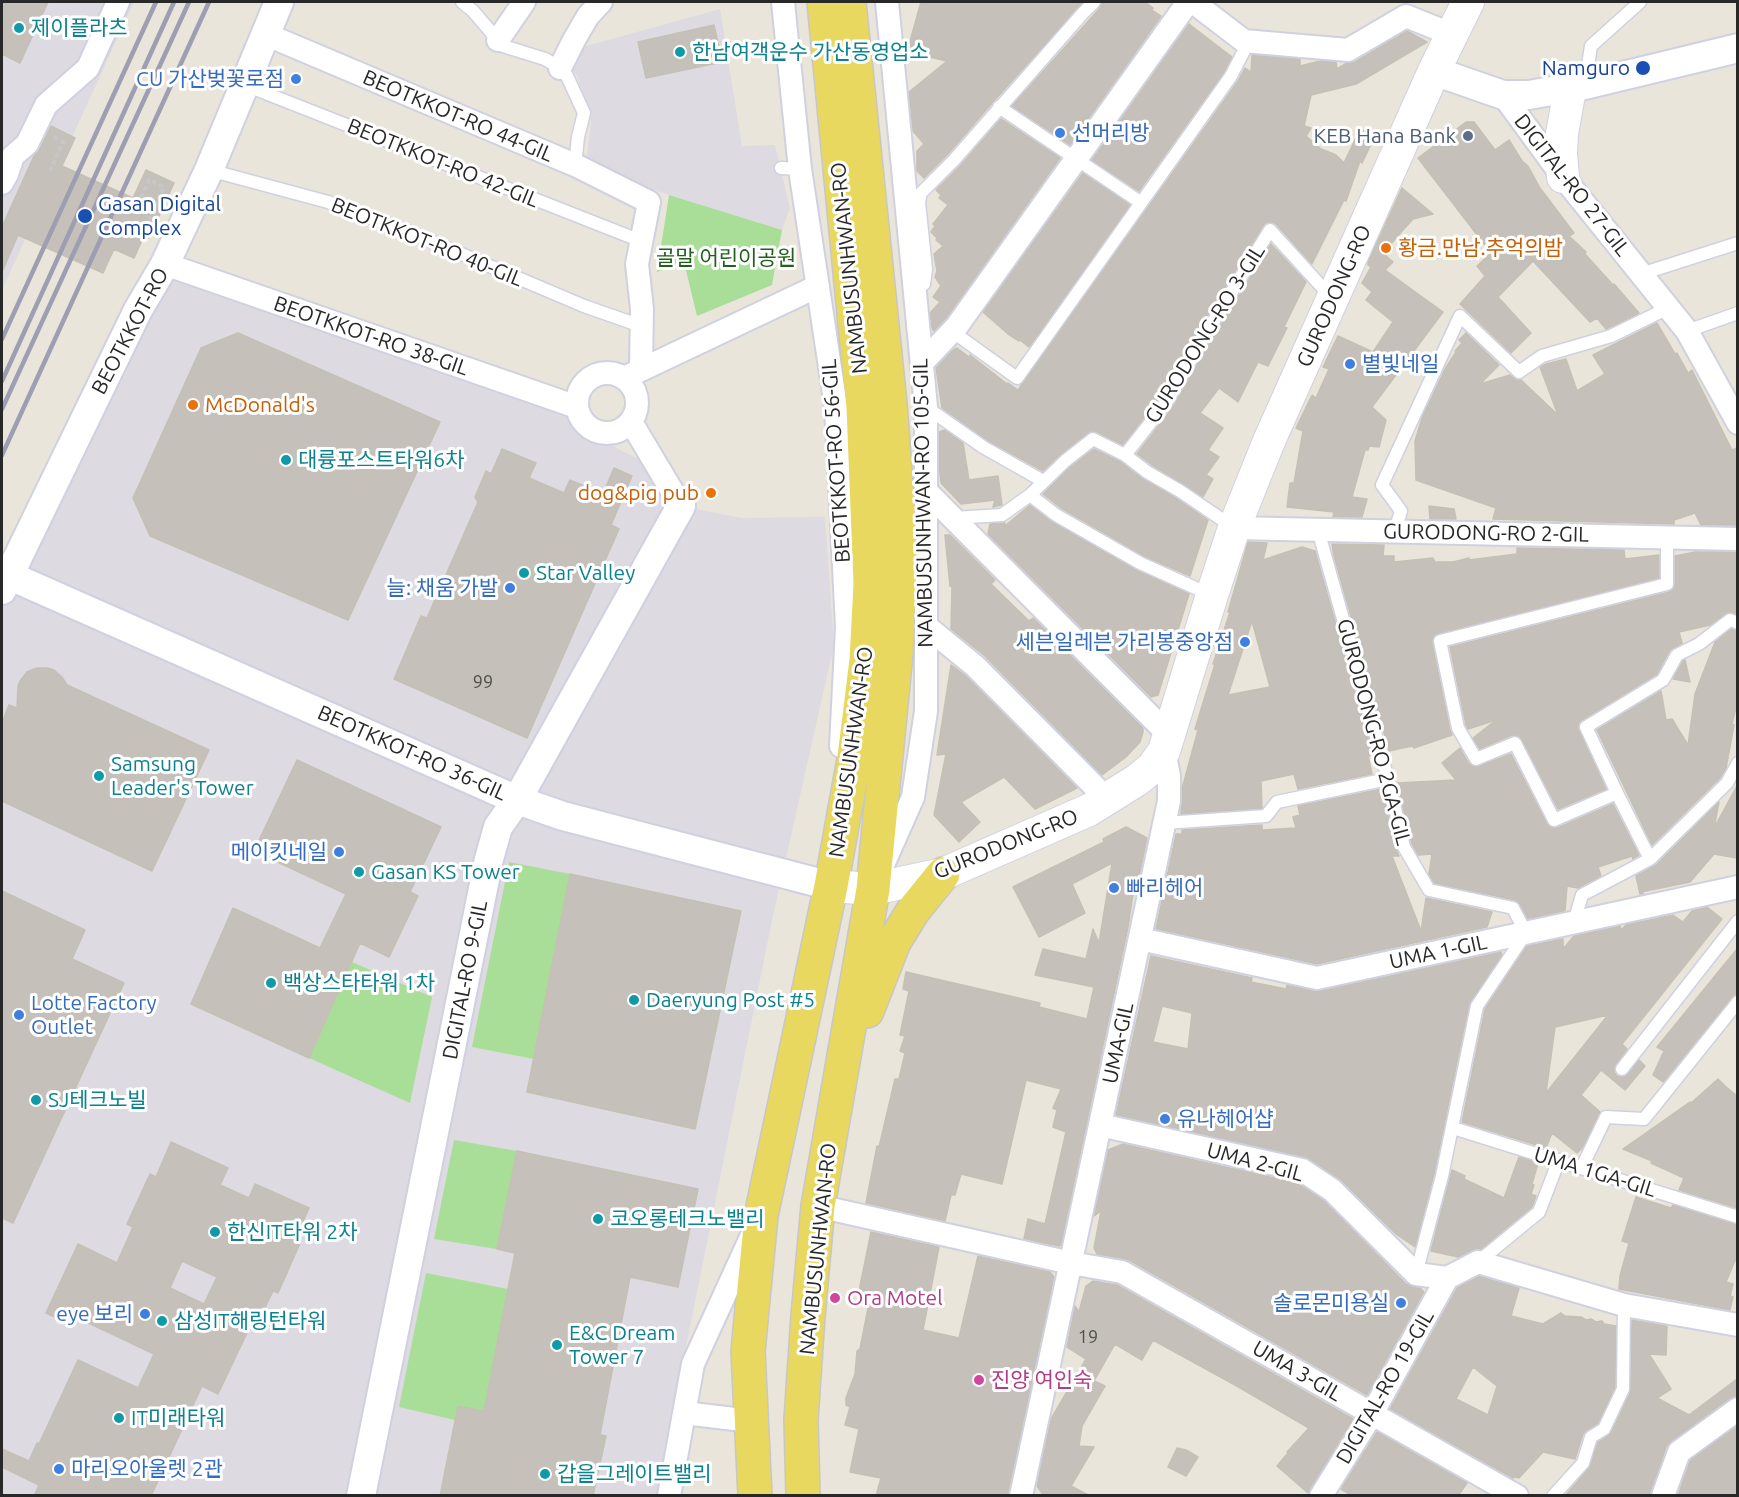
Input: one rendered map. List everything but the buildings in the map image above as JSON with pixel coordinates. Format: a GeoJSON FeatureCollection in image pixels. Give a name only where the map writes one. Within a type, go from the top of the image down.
{"type":"FeatureCollection","features":[{"type":"Feature","properties":{"kind":"main road","name":"NAMBUSUNHWAN-RO"},"geometry":{"type":"LineString","coordinates":[[755,1496],[748,1351],[761,1216],[831,886],[853,765],[866,660],[870,584],[863,407],[824,2]]}},
{"type":"Feature","properties":{"kind":"main road","name":"NAMBUSUNHWAN-RO"},"geometry":{"type":"LineString","coordinates":[[804,1496],[801,1420],[818,1206],[873,888],[896,653],[901,551],[890,404],[849,2]]}},
{"type":"Feature","properties":{"kind":"main road","name":"GURODONG-RO"},"geometry":{"type":"LineString","coordinates":[[831,886],[873,888],[943,874],[1089,810],[1152,768],[1167,744],[1234,528],[1269,441],[1462,12]]}},
{"type":"Feature","properties":{"kind":"main road"},"geometry":{"type":"LineString","coordinates":[[1563,177],[1562,134],[1577,87]]}},
{"type":"Feature","properties":{"kind":"main road"},"geometry":{"type":"LineString","coordinates":[[839,1086],[894,942],[913,911],[943,874]]}},
{"type":"Feature","properties":{"kind":"street"},"geometry":{"type":"LineString","coordinates":[[2,183],[13,156],[27,144],[46,105],[88,68],[118,2]]}},
{"type":"Feature","properties":{"kind":"street","name":"BEOTKKOT-RO"},"geometry":{"type":"LineString","coordinates":[[5,582],[138,310],[165,264],[209,170],[279,2]]}},
{"type":"Feature","properties":{"kind":"street"},"geometry":{"type":"LineString","coordinates":[[498,40],[524,2]]}},
{"type":"Feature","properties":{"kind":"street"},"geometry":{"type":"LineString","coordinates":[[560,68],[588,16],[601,2]]}},
{"type":"Feature","properties":{"kind":"street","name":"BEOTKKOT-RO 56-GIL"},"geometry":{"type":"LineString","coordinates":[[783,2],[790,168],[818,286],[836,407],[847,627],[831,886]]}},
{"type":"Feature","properties":{"kind":"street","name":"NAMBUSUNHWAN-RO 105-GIL"},"geometry":{"type":"LineString","coordinates":[[873,888],[912,797],[926,711],[926,407],[887,2]]}},
{"type":"Feature","properties":{"kind":"street"},"geometry":{"type":"LineString","coordinates":[[922,363],[953,332],[1188,2]]}},
{"type":"Feature","properties":{"kind":"street"},"geometry":{"type":"LineString","coordinates":[[1193,2],[1244,41],[1348,50],[1406,16],[1462,12]]}},
{"type":"Feature","properties":{"kind":"street","name":"BEOTKKOT-RO 44-GIL"},"geometry":{"type":"LineString","coordinates":[[265,34],[575,165],[649,202],[641,241]]}},
{"type":"Feature","properties":{"kind":"street"},"geometry":{"type":"LineString","coordinates":[[1434,71],[1503,95],[1529,95],[1577,87],[1737,48]]}},
{"type":"Feature","properties":{"kind":"street","name":"DIGITAL-RO 27-GIL"},"geometry":{"type":"LineString","coordinates":[[1503,95],[1563,177],[1687,331],[1737,423]]}},
{"type":"Feature","properties":{"kind":"street"},"geometry":{"type":"LineString","coordinates":[[641,241],[637,264],[642,309],[641,327],[632,373],[632,384],[638,404],[631,422],[620,431],[602,433],[585,423],[577,407],[581,387],[587,380],[606,373],[632,373],[818,286]]}},
{"type":"Feature","properties":{"kind":"street","name":"BEOTKKOT-RO 38-GIL"},"geometry":{"type":"LineString","coordinates":[[165,264],[577,407]]}},
{"type":"Feature","properties":{"kind":"street"},"geometry":{"type":"LineString","coordinates":[[631,422],[681,506]]}},
{"type":"Feature","properties":{"kind":"street"},"geometry":{"type":"LineString","coordinates":[[926,491],[1167,744]]}},
{"type":"Feature","properties":{"kind":"street","name":"DIGITAL-RO 9-GIL"},"geometry":{"type":"LineString","coordinates":[[361,1496],[489,859],[498,827],[517,800],[681,506]]}},
{"type":"Feature","properties":{"kind":"street","name":"GURODONG-RO 2-GIL"},"geometry":{"type":"LineString","coordinates":[[1234,528],[1737,539]]}},
{"type":"Feature","properties":{"kind":"street","name":"BEOTKKOT-RO 36-GIL"},"geometry":{"type":"LineString","coordinates":[[5,582],[517,800],[563,816],[831,886]]}},
{"type":"Feature","properties":{"kind":"street","name":"GURODONG-RO"},"geometry":{"type":"LineString","coordinates":[[926,626],[975,666],[1107,799]]}},
{"type":"Feature","properties":{"kind":"street","name":"UMA-GIL"},"geometry":{"type":"LineString","coordinates":[[1022,1495],[1165,823],[1169,801],[1167,744]]}},
{"type":"Feature","properties":{"kind":"street","name":"UMA 1-GIL"},"geometry":{"type":"LineString","coordinates":[[1140,939],[1317,978],[1737,887]]}},
{"type":"Feature","properties":{"kind":"street","name":"UMA 2-GIL"},"geometry":{"type":"LineString","coordinates":[[1100,1125],[1302,1170],[1332,1190],[1416,1274]]}},
{"type":"Feature","properties":{"kind":"street"},"geometry":{"type":"LineString","coordinates":[[818,1206],[1071,1263]]}},
{"type":"Feature","properties":{"kind":"street"},"geometry":{"type":"LineString","coordinates":[[669,1496],[693,1364],[761,1216]]}},
{"type":"Feature","properties":{"kind":"street"},"geometry":{"type":"LineString","coordinates":[[1416,1274],[1447,1278],[1478,1262],[1624,1305],[1737,1325]]}},
{"type":"Feature","properties":{"kind":"street","name":"UMA 3-GIL"},"geometry":{"type":"LineString","coordinates":[[1071,1263],[1122,1272],[1517,1496]]}},
{"type":"Feature","properties":{"kind":"street","name":"DIGITAL-RO 19-GIL"},"geometry":{"type":"LineString","coordinates":[[1321,1496],[1372,1414],[1447,1278]]}},
{"type":"Feature","properties":{"kind":"street"},"geometry":{"type":"LineString","coordinates":[[1663,1496],[1679,1452],[1737,1409]]}},
{"type":"Feature","properties":{"kind":"street"},"geometry":{"type":"LineString","coordinates":[[684,1413],[752,1421]]}},
{"type":"Feature","properties":{"kind":"lane"},"geometry":{"type":"LineString","coordinates":[[462,2],[503,46],[545,59],[560,68],[567,76],[584,113],[578,137],[575,165]]}},
{"type":"Feature","properties":{"kind":"lane"},"geometry":{"type":"LineString","coordinates":[[890,27],[899,2]]}},
{"type":"Feature","properties":{"kind":"lane"},"geometry":{"type":"LineString","coordinates":[[915,292],[924,284],[926,269],[919,202],[921,193],[1094,2]]}},
{"type":"Feature","properties":{"kind":"lane"},"geometry":{"type":"LineString","coordinates":[[1577,87],[1591,46],[1640,2]]}},
{"type":"Feature","properties":{"kind":"lane"},"geometry":{"type":"LineString","coordinates":[[953,332],[1017,378],[1231,76],[1250,41]]}},
{"type":"Feature","properties":{"kind":"lane","name":"BEOTKKOT-RO 42-GIL"},"geometry":{"type":"LineString","coordinates":[[245,85],[641,241]]}},
{"type":"Feature","properties":{"kind":"lane"},"geometry":{"type":"LineString","coordinates":[[999,107],[1140,202]]}},
{"type":"Feature","properties":{"kind":"lane","name":"BEOTKKOT-RO 40-GIL"},"geometry":{"type":"LineString","coordinates":[[209,170],[328,202],[407,231],[584,306],[641,327]]}},
{"type":"Feature","properties":{"kind":"lane","name":"GURODONG-RO 3-GIL"},"geometry":{"type":"LineString","coordinates":[[1125,455],[1166,403],[1270,230],[1333,299]]}},
{"type":"Feature","properties":{"kind":"lane","name":"DIGITAL-RO 27-GIL"},"geometry":{"type":"LineString","coordinates":[[1641,274],[1737,243]]}},
{"type":"Feature","properties":{"kind":"lane"},"geometry":{"type":"LineString","coordinates":[[1395,531],[1401,511],[1382,485],[1460,316],[1519,372],[1542,356],[1611,336],[1668,308]]}},
{"type":"Feature","properties":{"kind":"lane"},"geometry":{"type":"LineString","coordinates":[[1687,331],[1737,313]]}},
{"type":"Feature","properties":{"kind":"lane"},"geometry":{"type":"LineString","coordinates":[[926,407],[983,447],[1043,481]]}},
{"type":"Feature","properties":{"kind":"lane"},"geometry":{"type":"LineString","coordinates":[[953,518],[1002,514],[1030,495],[1065,461],[1093,439],[1125,455],[1147,472],[1180,491],[1234,528]]}},
{"type":"Feature","properties":{"kind":"lane"},"geometry":{"type":"LineString","coordinates":[[1030,495],[1056,514],[1140,563],[1212,595]]}},
{"type":"Feature","properties":{"kind":"lane","name":"GURODONG-RO 2GA-GIL"},"geometry":{"type":"LineString","coordinates":[[1318,530],[1389,779],[1404,847],[1429,890],[1513,908],[1527,933]]}},
{"type":"Feature","properties":{"kind":"lane"},"geometry":{"type":"LineString","coordinates":[[1617,794],[1554,820],[1515,743],[1476,759],[1458,728],[1440,641],[1667,584],[1667,538]]}},
{"type":"Feature","properties":{"kind":"lane"},"geometry":{"type":"LineString","coordinates":[[1650,859],[1586,727],[1663,680],[1677,654],[1699,644],[1731,620],[1737,623]]}},
{"type":"Feature","properties":{"kind":"lane"},"geometry":{"type":"LineString","coordinates":[[1574,922],[1582,895],[1650,859],[1727,783],[1737,763]]}},
{"type":"Feature","properties":{"kind":"lane"},"geometry":{"type":"LineString","coordinates":[[1165,823],[1266,816],[1277,802],[1389,779]]}},
{"type":"Feature","properties":{"kind":"lane"},"geometry":{"type":"LineString","coordinates":[[1622,1069],[1737,921]]}},
{"type":"Feature","properties":{"kind":"lane"},"geometry":{"type":"LineString","coordinates":[[1416,1274],[1453,1128],[1477,1006],[1527,933]]}},
{"type":"Feature","properties":{"kind":"lane"},"geometry":{"type":"LineString","coordinates":[[1582,1167],[1606,1117],[1644,1119],[1737,1002]]}},
{"type":"Feature","properties":{"kind":"lane","name":"UMA 1GA-GIL"},"geometry":{"type":"LineString","coordinates":[[1453,1128],[1737,1217]]}},
{"type":"Feature","properties":{"kind":"lane"},"geometry":{"type":"LineString","coordinates":[[1478,1262],[1539,1212],[1559,1160]]}},
{"type":"Feature","properties":{"kind":"lane"},"geometry":{"type":"LineString","coordinates":[[1553,1496],[1583,1463],[1591,1437],[1604,1429],[1623,1389],[1624,1305]]}},
{"type":"Feature","properties":{"kind":"path"},"geometry":{"type":"LineString","coordinates":[[49,135],[63,141],[50,171]]}},
{"type":"Feature","properties":{"kind":"path"},"geometry":{"type":"LineString","coordinates":[[135,211],[149,180],[164,187],[143,235]]}},
{"type":"Feature","properties":{"kind":"shaded area"},"geometry":{"type":"Polygon","coordinates":[[[2,2],[134,2],[2,290],[2,2]]]}},
{"type":"Feature","properties":{"kind":"shaded area","name":"한남여객운수 가산동영업소"},"geometry":{"type":"Polygon","coordinates":[[[720,9],[742,146],[775,145],[790,208],[782,230],[669,195],[586,166],[591,120],[577,76],[568,64],[579,48],[720,9]]]}},
{"type":"Feature","properties":{"kind":"shaded area"},"geometry":{"type":"Polygon","coordinates":[[[165,264],[525,390],[622,451],[639,459],[681,506],[742,518],[825,517],[834,645],[772,920],[687,1342],[661,1495],[2,1496],[2,604],[165,264]]]}},
{"type":"Feature","properties":{"kind":"green space","name":"골말 어린이공원"},"geometry":{"type":"Polygon","coordinates":[[[669,195],[782,230],[772,285],[697,316],[684,262],[657,272],[669,195]]]}},
{"type":"Feature","properties":{"kind":"green space"},"geometry":{"type":"Polygon","coordinates":[[[509,862],[570,874],[534,1059],[472,1047],[509,862]]]}},
{"type":"Feature","properties":{"kind":"green space"},"geometry":{"type":"Polygon","coordinates":[[[352,962],[432,997],[410,1103],[309,1058],[352,962]]]}},
{"type":"Feature","properties":{"kind":"green space"},"geometry":{"type":"Polygon","coordinates":[[[454,1140],[517,1151],[497,1249],[434,1239],[454,1140]]]}},
{"type":"Feature","properties":{"kind":"green space"},"geometry":{"type":"Polygon","coordinates":[[[426,1273],[508,1289],[484,1411],[458,1406],[455,1420],[399,1407],[426,1273]]]}},
{"type":"Feature","properties":{"kind":"railway"},"geometry":{"type":"LineString","coordinates":[[2,339],[156,2]]}},
{"type":"Feature","properties":{"kind":"railway"},"geometry":{"type":"LineString","coordinates":[[2,381],[174,2]]}},
{"type":"Feature","properties":{"kind":"railway"},"geometry":{"type":"LineString","coordinates":[[2,409],[189,2]]}},
{"type":"Feature","properties":{"kind":"railway"},"geometry":{"type":"LineString","coordinates":[[2,455],[209,2]]}},
{"type":"Feature","properties":{"kind":"place","name":"제이플라츠"},"geometry":{"type":"Point","coordinates":[19,28]}},
{"type":"Feature","properties":{"kind":"place","name":"한남여객운수 가산동영업소"},"geometry":{"type":"Point","coordinates":[680,52]}},
{"type":"Feature","properties":{"kind":"place","name":"Namguro"},"geometry":{"type":"Point","coordinates":[1643,68]}},
{"type":"Feature","properties":{"kind":"place","name":"CU 가산벚꽃로점"},"geometry":{"type":"Point","coordinates":[296,79]}},
{"type":"Feature","properties":{"kind":"place","name":"선머리방"},"geometry":{"type":"Point","coordinates":[1060,133]}},
{"type":"Feature","properties":{"kind":"place","name":"KEB Hana Bank"},"geometry":{"type":"Point","coordinates":[1468,136]}},
{"type":"Feature","properties":{"kind":"place","name":"Gasan Digital Complex"},"geometry":{"type":"Point","coordinates":[85,216]}},
{"type":"Feature","properties":{"kind":"place","name":"황금.만남.추억의밤"},"geometry":{"type":"Point","coordinates":[1386,248]}},
{"type":"Feature","properties":{"kind":"place","name":"별빛네일"},"geometry":{"type":"Point","coordinates":[1350,364]}},
{"type":"Feature","properties":{"kind":"place","name":"McDonald's"},"geometry":{"type":"Point","coordinates":[193,405]}},
{"type":"Feature","properties":{"kind":"place","name":"대륭포스트타워6차"},"geometry":{"type":"Point","coordinates":[286,460]}},
{"type":"Feature","properties":{"kind":"place","name":"dog&pig pub"},"geometry":{"type":"Point","coordinates":[711,493]}},
{"type":"Feature","properties":{"kind":"place","name":"Star Valley"},"geometry":{"type":"Point","coordinates":[524,573]}},
{"type":"Feature","properties":{"kind":"place","name":"늘: 채움 가발"},"geometry":{"type":"Point","coordinates":[510,588]}},
{"type":"Feature","properties":{"kind":"place","name":"세븐일레븐 가리봉중앙점"},"geometry":{"type":"Point","coordinates":[1245,642]}},
{"type":"Feature","properties":{"kind":"place","name":"Samsung Leader's Tower"},"geometry":{"type":"Point","coordinates":[99,776]}},
{"type":"Feature","properties":{"kind":"place","name":"메이킷네일"},"geometry":{"type":"Point","coordinates":[339,852]}},
{"type":"Feature","properties":{"kind":"place","name":"Gasan KS Tower"},"geometry":{"type":"Point","coordinates":[359,872]}},
{"type":"Feature","properties":{"kind":"place","name":"빠리헤어"},"geometry":{"type":"Point","coordinates":[1114,888]}},
{"type":"Feature","properties":{"kind":"place","name":"백상스타타워 1차"},"geometry":{"type":"Point","coordinates":[271,983]}},
{"type":"Feature","properties":{"kind":"place","name":"Daeryung Post #5"},"geometry":{"type":"Point","coordinates":[634,1000]}},
{"type":"Feature","properties":{"kind":"place","name":"Lotte Factory Outlet"},"geometry":{"type":"Point","coordinates":[19,1015]}},
{"type":"Feature","properties":{"kind":"place","name":"SJ테크노빌"},"geometry":{"type":"Point","coordinates":[36,1100]}},
{"type":"Feature","properties":{"kind":"place","name":"유나헤어샵"},"geometry":{"type":"Point","coordinates":[1165,1119]}},
{"type":"Feature","properties":{"kind":"place","name":"코오롱테크노밸리"},"geometry":{"type":"Point","coordinates":[598,1219]}},
{"type":"Feature","properties":{"kind":"place","name":"한신IT타워 2차"},"geometry":{"type":"Point","coordinates":[215,1232]}},
{"type":"Feature","properties":{"kind":"place","name":"Ora Motel"},"geometry":{"type":"Point","coordinates":[835,1298]}},
{"type":"Feature","properties":{"kind":"place","name":"솔로몬미용실"},"geometry":{"type":"Point","coordinates":[1401,1303]}},
{"type":"Feature","properties":{"kind":"place","name":"eye 보리"},"geometry":{"type":"Point","coordinates":[145,1314]}},
{"type":"Feature","properties":{"kind":"place","name":"삼성IT해링턴타워"},"geometry":{"type":"Point","coordinates":[162,1321]}},
{"type":"Feature","properties":{"kind":"place","name":"E&C Dream Tower 7"},"geometry":{"type":"Point","coordinates":[557,1345]}},
{"type":"Feature","properties":{"kind":"place","name":"진양 여인숙"},"geometry":{"type":"Point","coordinates":[979,1380]}},
{"type":"Feature","properties":{"kind":"place","name":"IT미래타워"},"geometry":{"type":"Point","coordinates":[119,1418]}},
{"type":"Feature","properties":{"kind":"place","name":"마리오아울렛 2관"},"geometry":{"type":"Point","coordinates":[59,1469]}},
{"type":"Feature","properties":{"kind":"place","name":"갑을그레이트밸리"},"geometry":{"type":"Point","coordinates":[545,1474]}}]}
